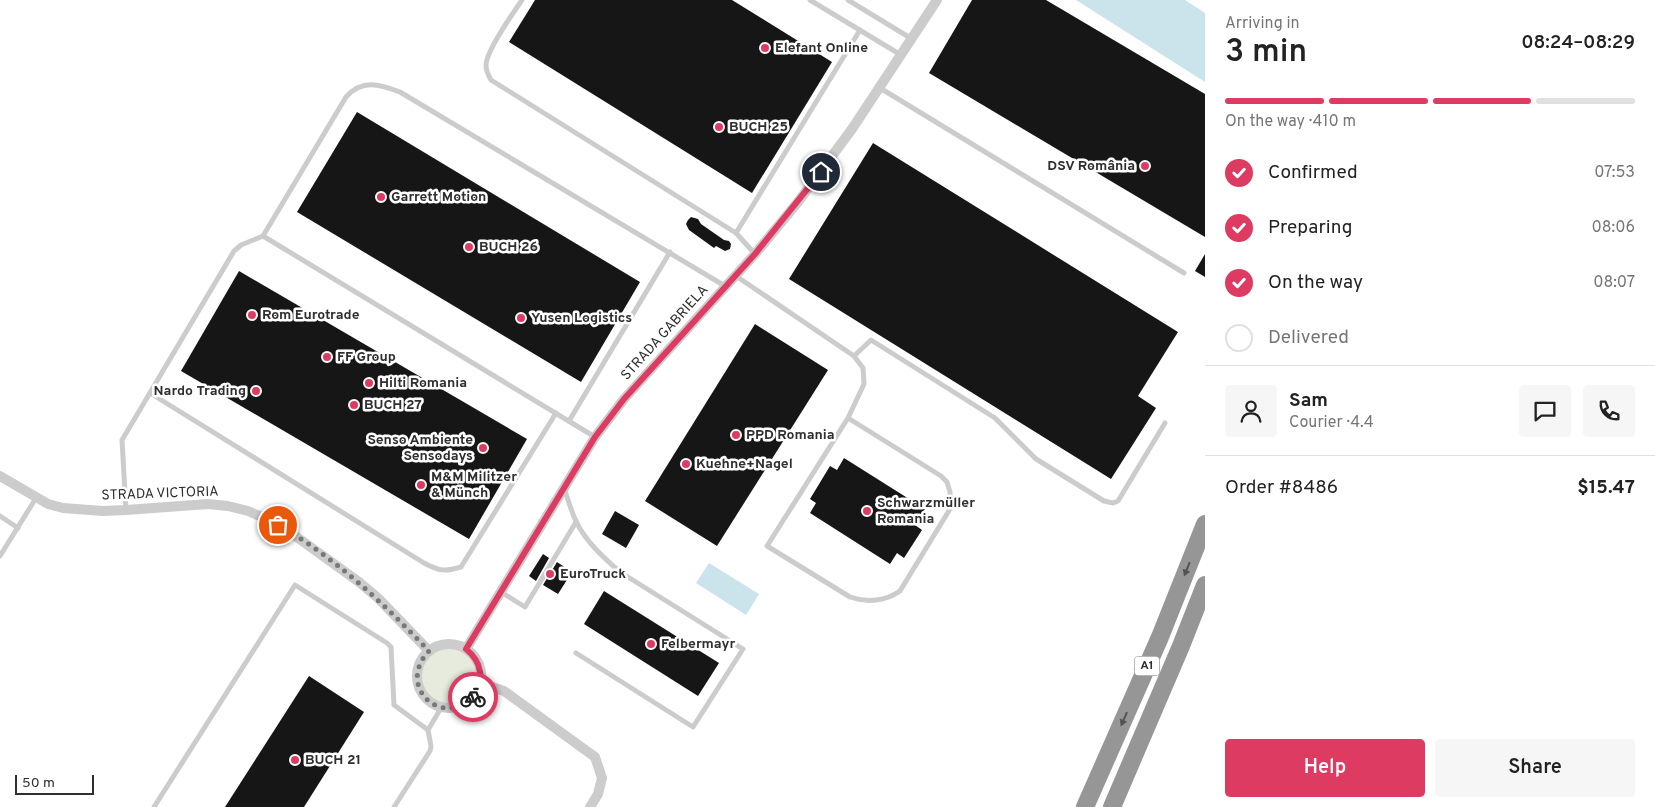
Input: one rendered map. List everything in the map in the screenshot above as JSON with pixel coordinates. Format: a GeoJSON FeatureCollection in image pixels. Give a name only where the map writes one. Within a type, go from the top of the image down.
{"type":"FeatureCollection","features":[{"type":"Feature","properties":{"kind":"highway","name":"A1"},"geometry":{"type":"LineString","coordinates":[[1085,807],[1160,638],[1205,524]]}},
{"type":"Feature","properties":{"kind":"highway","name":"A1"},"geometry":{"type":"LineString","coordinates":[[1113,805],[1205,585]]}},
{"type":"Feature","properties":{"kind":"highway"},"geometry":{"type":"LineString","coordinates":[[1113,805],[1177,669],[1205,604]]}},
{"type":"Feature","properties":{"kind":"street","name":"STRADA GABRIELA"},"geometry":{"type":"LineString","coordinates":[[466,649],[595,437],[624,399],[755,254],[821,172],[880,88],[936,0]]}},
{"type":"Feature","properties":{"kind":"street","name":"STRADA VICTORIA"},"geometry":{"type":"LineString","coordinates":[[0,476],[36,498],[63,508],[103,511],[208,504],[248,511],[269,520],[305,542],[359,582],[388,608],[429,651]]}},
{"type":"Feature","properties":{"kind":"street"},"geometry":{"type":"LineString","coordinates":[[447,644],[457,645],[466,649],[477,660],[481,675],[478,691],[466,704],[450,709],[432,704],[424,697],[419,688],[418,668],[422,658],[429,651],[447,644]]}},
{"type":"Feature","properties":{"kind":"street"},"geometry":{"type":"LineString","coordinates":[[480,683],[504,691],[595,757],[602,778],[598,794],[590,807]]}},
{"type":"Feature","properties":{"kind":"lane"},"geometry":{"type":"LineString","coordinates":[[522,0],[489,53],[486,63],[490,80],[736,233],[755,254]]}},
{"type":"Feature","properties":{"kind":"lane"},"geometry":{"type":"LineString","coordinates":[[810,0],[901,55]]}},
{"type":"Feature","properties":{"kind":"lane"},"geometry":{"type":"LineString","coordinates":[[848,0],[912,39]]}},
{"type":"Feature","properties":{"kind":"lane"},"geometry":{"type":"LineString","coordinates":[[736,233],[860,30]]}},
{"type":"Feature","properties":{"kind":"lane"},"geometry":{"type":"LineString","coordinates":[[126,510],[122,440],[234,251],[241,245],[263,236],[346,97],[353,89],[364,85],[377,85],[400,92],[725,286]]}},
{"type":"Feature","properties":{"kind":"lane"},"geometry":{"type":"LineString","coordinates":[[880,88],[1184,273]]}},
{"type":"Feature","properties":{"kind":"lane"},"geometry":{"type":"LineString","coordinates":[[263,236],[595,437]]}},
{"type":"Feature","properties":{"kind":"lane"},"geometry":{"type":"LineString","coordinates":[[570,421],[670,252]]}},
{"type":"Feature","properties":{"kind":"lane"},"geometry":{"type":"LineString","coordinates":[[736,276],[854,356],[863,368],[864,384],[848,418],[767,546],[850,597],[858,600],[876,600],[893,596],[900,591],[950,509],[950,492],[947,482],[941,476],[848,418]]}},
{"type":"Feature","properties":{"kind":"lane"},"geometry":{"type":"LineString","coordinates":[[854,356],[871,340],[996,418],[1036,458],[1108,502],[1118,501],[1165,423]]}},
{"type":"Feature","properties":{"kind":"lane"},"geometry":{"type":"LineString","coordinates":[[150,393],[424,563],[436,569],[448,571],[461,567],[556,413]]}},
{"type":"Feature","properties":{"kind":"lane"},"geometry":{"type":"LineString","coordinates":[[564,487],[576,522],[591,544],[620,572],[743,649],[693,727],[576,653]]}},
{"type":"Feature","properties":{"kind":"lane"},"geometry":{"type":"LineString","coordinates":[[0,556],[36,498]]}},
{"type":"Feature","properties":{"kind":"lane"},"geometry":{"type":"LineString","coordinates":[[0,516],[18,528]]}},
{"type":"Feature","properties":{"kind":"lane"},"geometry":{"type":"LineString","coordinates":[[500,592],[525,607],[576,522]]}},
{"type":"Feature","properties":{"kind":"lane"},"geometry":{"type":"LineString","coordinates":[[154,807],[296,585],[391,647],[394,705],[428,730]]}},
{"type":"Feature","properties":{"kind":"lane"},"geometry":{"type":"LineString","coordinates":[[394,807],[430,751],[428,730],[441,708]]}},
{"type":"Feature","properties":{"kind":"shaded area"},"geometry":{"type":"Polygon","coordinates":[[[449,644],[461,646],[472,653],[479,664],[481,676],[479,688],[472,699],[461,706],[449,708],[437,706],[426,699],[419,688],[417,676],[419,664],[426,653],[437,646],[449,644]]]}},
{"type":"Feature","properties":{"kind":"water"},"geometry":{"type":"Polygon","coordinates":[[[1076,0],[1185,0],[1205,13],[1205,82],[1076,0]]]}},
{"type":"Feature","properties":{"kind":"water"},"geometry":{"type":"Polygon","coordinates":[[[709,563],[759,594],[746,615],[696,583],[709,563]]]}},
{"type":"Feature","properties":{"kind":"building","name":"BUCH 25"},"geometry":{"type":"Polygon","coordinates":[[[535,0],[732,0],[832,62],[752,193],[509,42],[535,0]]]}},
{"type":"Feature","properties":{"kind":"building","name":"DSV România"},"geometry":{"type":"Polygon","coordinates":[[[972,0],[1046,0],[1205,94],[1205,237],[929,73],[972,0]]]}},
{"type":"Feature","properties":{"kind":"building","name":"BUCH 26"},"geometry":{"type":"Polygon","coordinates":[[[357,112],[640,282],[581,382],[297,212],[357,112]]]}},
{"type":"Feature","properties":{"kind":"building"},"geometry":{"type":"Polygon","coordinates":[[[873,143],[1178,332],[1138,396],[1156,408],[1111,479],[789,279],[873,143]]]}},
{"type":"Feature","properties":{"kind":"building"},"geometry":{"type":"Polygon","coordinates":[[[691,217],[698,219],[701,224],[724,240],[729,241],[731,244],[730,249],[725,251],[716,246],[714,248],[689,230],[686,224],[691,217]]]}},
{"type":"Feature","properties":{"kind":"building"},"geometry":{"type":"Polygon","coordinates":[[[1205,254],[1205,277],[1195,271],[1205,254]]]}},
{"type":"Feature","properties":{"kind":"building","name":"BUCH 27"},"geometry":{"type":"Polygon","coordinates":[[[239,271],[527,439],[469,539],[181,371],[239,271]]]}},
{"type":"Feature","properties":{"kind":"building","name":"PPD Romania"},"geometry":{"type":"Polygon","coordinates":[[[755,324],[828,370],[717,546],[645,501],[755,324]]]}},
{"type":"Feature","properties":{"kind":"building","name":"Schwarzmüller Romania"},"geometry":{"type":"Polygon","coordinates":[[[844,458],[925,509],[915,525],[922,530],[904,558],[897,553],[890,564],[810,513],[816,503],[810,499],[830,466],[837,470],[844,458]]]}},
{"type":"Feature","properties":{"kind":"building"},"geometry":{"type":"Polygon","coordinates":[[[615,511],[639,525],[626,548],[602,534],[615,511]]]}},
{"type":"Feature","properties":{"kind":"building"},"geometry":{"type":"Polygon","coordinates":[[[543,554],[549,558],[536,581],[529,576],[543,554]]]}},
{"type":"Feature","properties":{"kind":"building"},"geometry":{"type":"Polygon","coordinates":[[[557,562],[572,572],[558,594],[543,585],[557,562]]]}},
{"type":"Feature","properties":{"kind":"building","name":"Felbermayr"},"geometry":{"type":"Polygon","coordinates":[[[604,591],[719,663],[698,696],[584,624],[604,591]]]}},
{"type":"Feature","properties":{"kind":"building","name":"BUCH 21"},"geometry":{"type":"Polygon","coordinates":[[[309,676],[364,712],[304,807],[225,807],[309,676]]]}},
{"type":"Feature","properties":{"kind":"way so far"},"geometry":{"type":"LineString","coordinates":[[278,525],[305,542],[359,582],[378,598],[429,651],[422,658],[418,668],[419,688],[424,697],[432,704],[450,709],[466,704],[473,697]]}},
{"type":"Feature","properties":{"kind":"place","name":"Elefant Online"},"geometry":{"type":"Point","coordinates":[765,48]}},
{"type":"Feature","properties":{"kind":"place","name":"BUCH 25"},"geometry":{"type":"Point","coordinates":[719,127]}},
{"type":"Feature","properties":{"kind":"place","name":"DSV România"},"geometry":{"type":"Point","coordinates":[1145,166]}},
{"type":"Feature","properties":{"kind":"place","name":"Garrett Motion"},"geometry":{"type":"Point","coordinates":[381,197]}},
{"type":"Feature","properties":{"kind":"place","name":"BUCH 26"},"geometry":{"type":"Point","coordinates":[469,247]}},
{"type":"Feature","properties":{"kind":"place","name":"Rom Eurotrade"},"geometry":{"type":"Point","coordinates":[252,315]}},
{"type":"Feature","properties":{"kind":"place","name":"Yusen Logistics"},"geometry":{"type":"Point","coordinates":[521,318]}},
{"type":"Feature","properties":{"kind":"place","name":"FF Group"},"geometry":{"type":"Point","coordinates":[327,357]}},
{"type":"Feature","properties":{"kind":"place","name":"Hilti Romania"},"geometry":{"type":"Point","coordinates":[369,383]}},
{"type":"Feature","properties":{"kind":"place","name":"Nardo Trading"},"geometry":{"type":"Point","coordinates":[256,391]}},
{"type":"Feature","properties":{"kind":"place","name":"BUCH 27"},"geometry":{"type":"Point","coordinates":[354,405]}},
{"type":"Feature","properties":{"kind":"place","name":"PPD Romania"},"geometry":{"type":"Point","coordinates":[736,435]}},
{"type":"Feature","properties":{"kind":"place","name":"Senso Ambiente Sensodays"},"geometry":{"type":"Point","coordinates":[483,448]}},
{"type":"Feature","properties":{"kind":"place","name":"Kuehne+Nagel"},"geometry":{"type":"Point","coordinates":[686,464]}},
{"type":"Feature","properties":{"kind":"place","name":"M&M Militzer & Münch"},"geometry":{"type":"Point","coordinates":[421,485]}},
{"type":"Feature","properties":{"kind":"place","name":"Schwarzmüller Romania"},"geometry":{"type":"Point","coordinates":[867,511]}},
{"type":"Feature","properties":{"kind":"place","name":"EuroTruck"},"geometry":{"type":"Point","coordinates":[550,574]}},
{"type":"Feature","properties":{"kind":"place","name":"Felbermayr"},"geometry":{"type":"Point","coordinates":[651,644]}},
{"type":"Feature","properties":{"kind":"place","name":"BUCH 21"},"geometry":{"type":"Point","coordinates":[295,760]}},
{"type":"Feature","properties":{"kind":"route"},"geometry":{"type":"LineString","coordinates":[[473,697],[478,691],[480,683],[480,667],[477,660],[466,649],[595,437],[624,399],[755,254],[821,172]]}}]}
